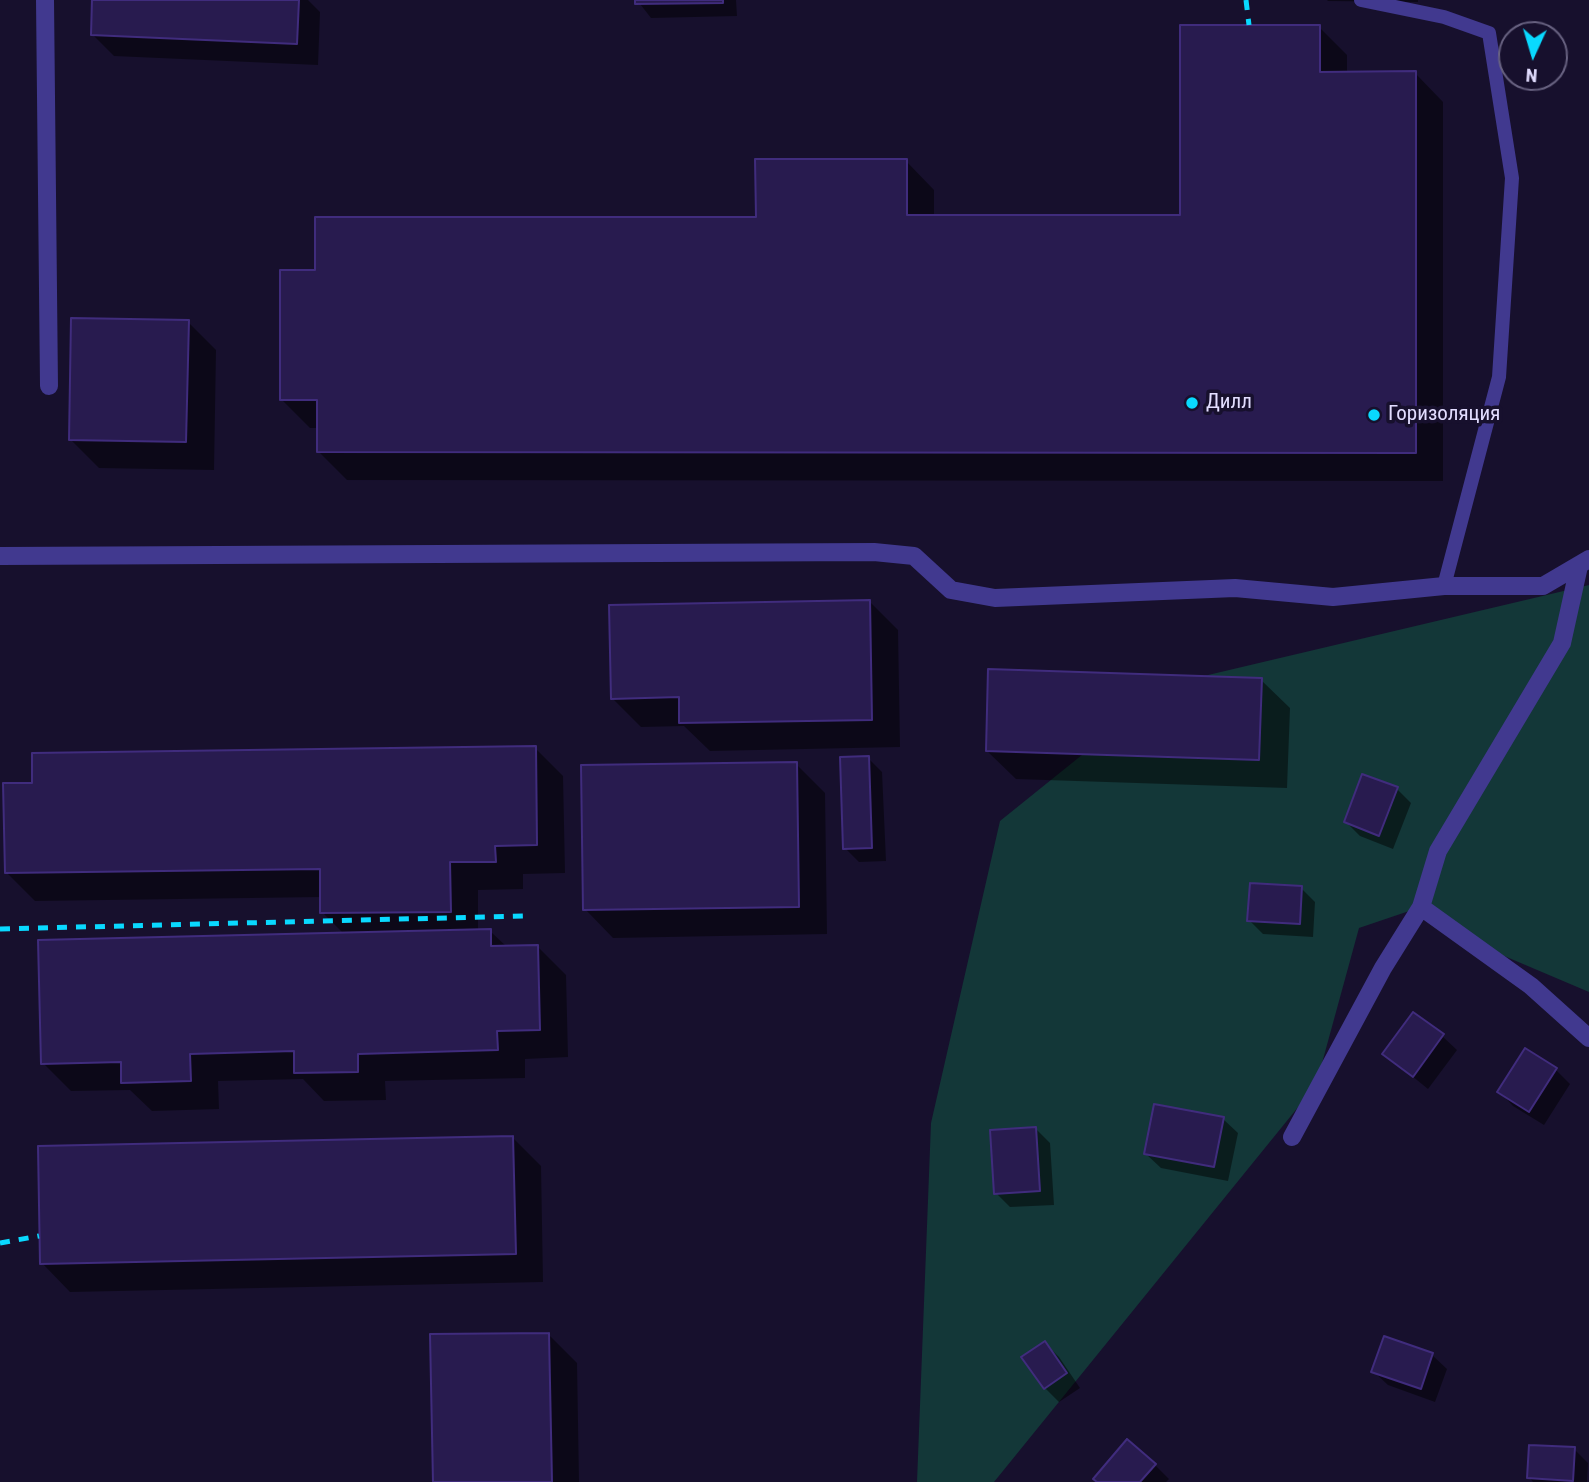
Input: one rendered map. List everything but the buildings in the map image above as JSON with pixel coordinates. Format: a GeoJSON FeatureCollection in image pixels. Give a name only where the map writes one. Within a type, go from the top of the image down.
{"type":"FeatureCollection","features":[{"type":"Feature","properties":{"kind":"street"},"geometry":{"type":"LineString","coordinates":[[45,0],[49,386]]}},
{"type":"Feature","properties":{"kind":"street"},"geometry":{"type":"LineString","coordinates":[[0,556],[874,552],[915,556],[951,590],[995,598],[1235,589],[1333,597],[1444,586],[1543,586],[1584,562]]}},
{"type":"Feature","properties":{"kind":"street"},"geometry":{"type":"LineString","coordinates":[[1292,1137],[1383,968],[1421,906],[1438,851],[1562,643],[1584,562]]}},
{"type":"Feature","properties":{"kind":"street"},"geometry":{"type":"LineString","coordinates":[[1421,906],[1531,986],[1589,1038]]}},
{"type":"Feature","properties":{"kind":"lane"},"geometry":{"type":"LineString","coordinates":[[1361,0],[1444,17],[1489,33],[1512,177],[1499,377],[1444,586]]}},
{"type":"Feature","properties":{"kind":"green space"},"geometry":{"type":"Polygon","coordinates":[[[1589,585],[1589,992],[1436,927],[1421,907],[1359,928],[1316,1085],[994,1482],[917,1482],[931,1123],[1000,821],[1170,684],[1589,585]]]}},
{"type":"Feature","properties":{"kind":"railway"},"geometry":{"type":"LineString","coordinates":[[1246,0],[1249,25]]}},
{"type":"Feature","properties":{"kind":"railway"},"geometry":{"type":"LineString","coordinates":[[0,929],[524,916]]}},
{"type":"Feature","properties":{"kind":"railway"},"geometry":{"type":"LineString","coordinates":[[0,1243],[39,1236]]}},
{"type":"Feature","properties":{"kind":"place","name":"Дилл"},"geometry":{"type":"Point","coordinates":[1192,403]}},
{"type":"Feature","properties":{"kind":"place","name":"Горизоляция"},"geometry":{"type":"Point","coordinates":[1374,415]}}]}
